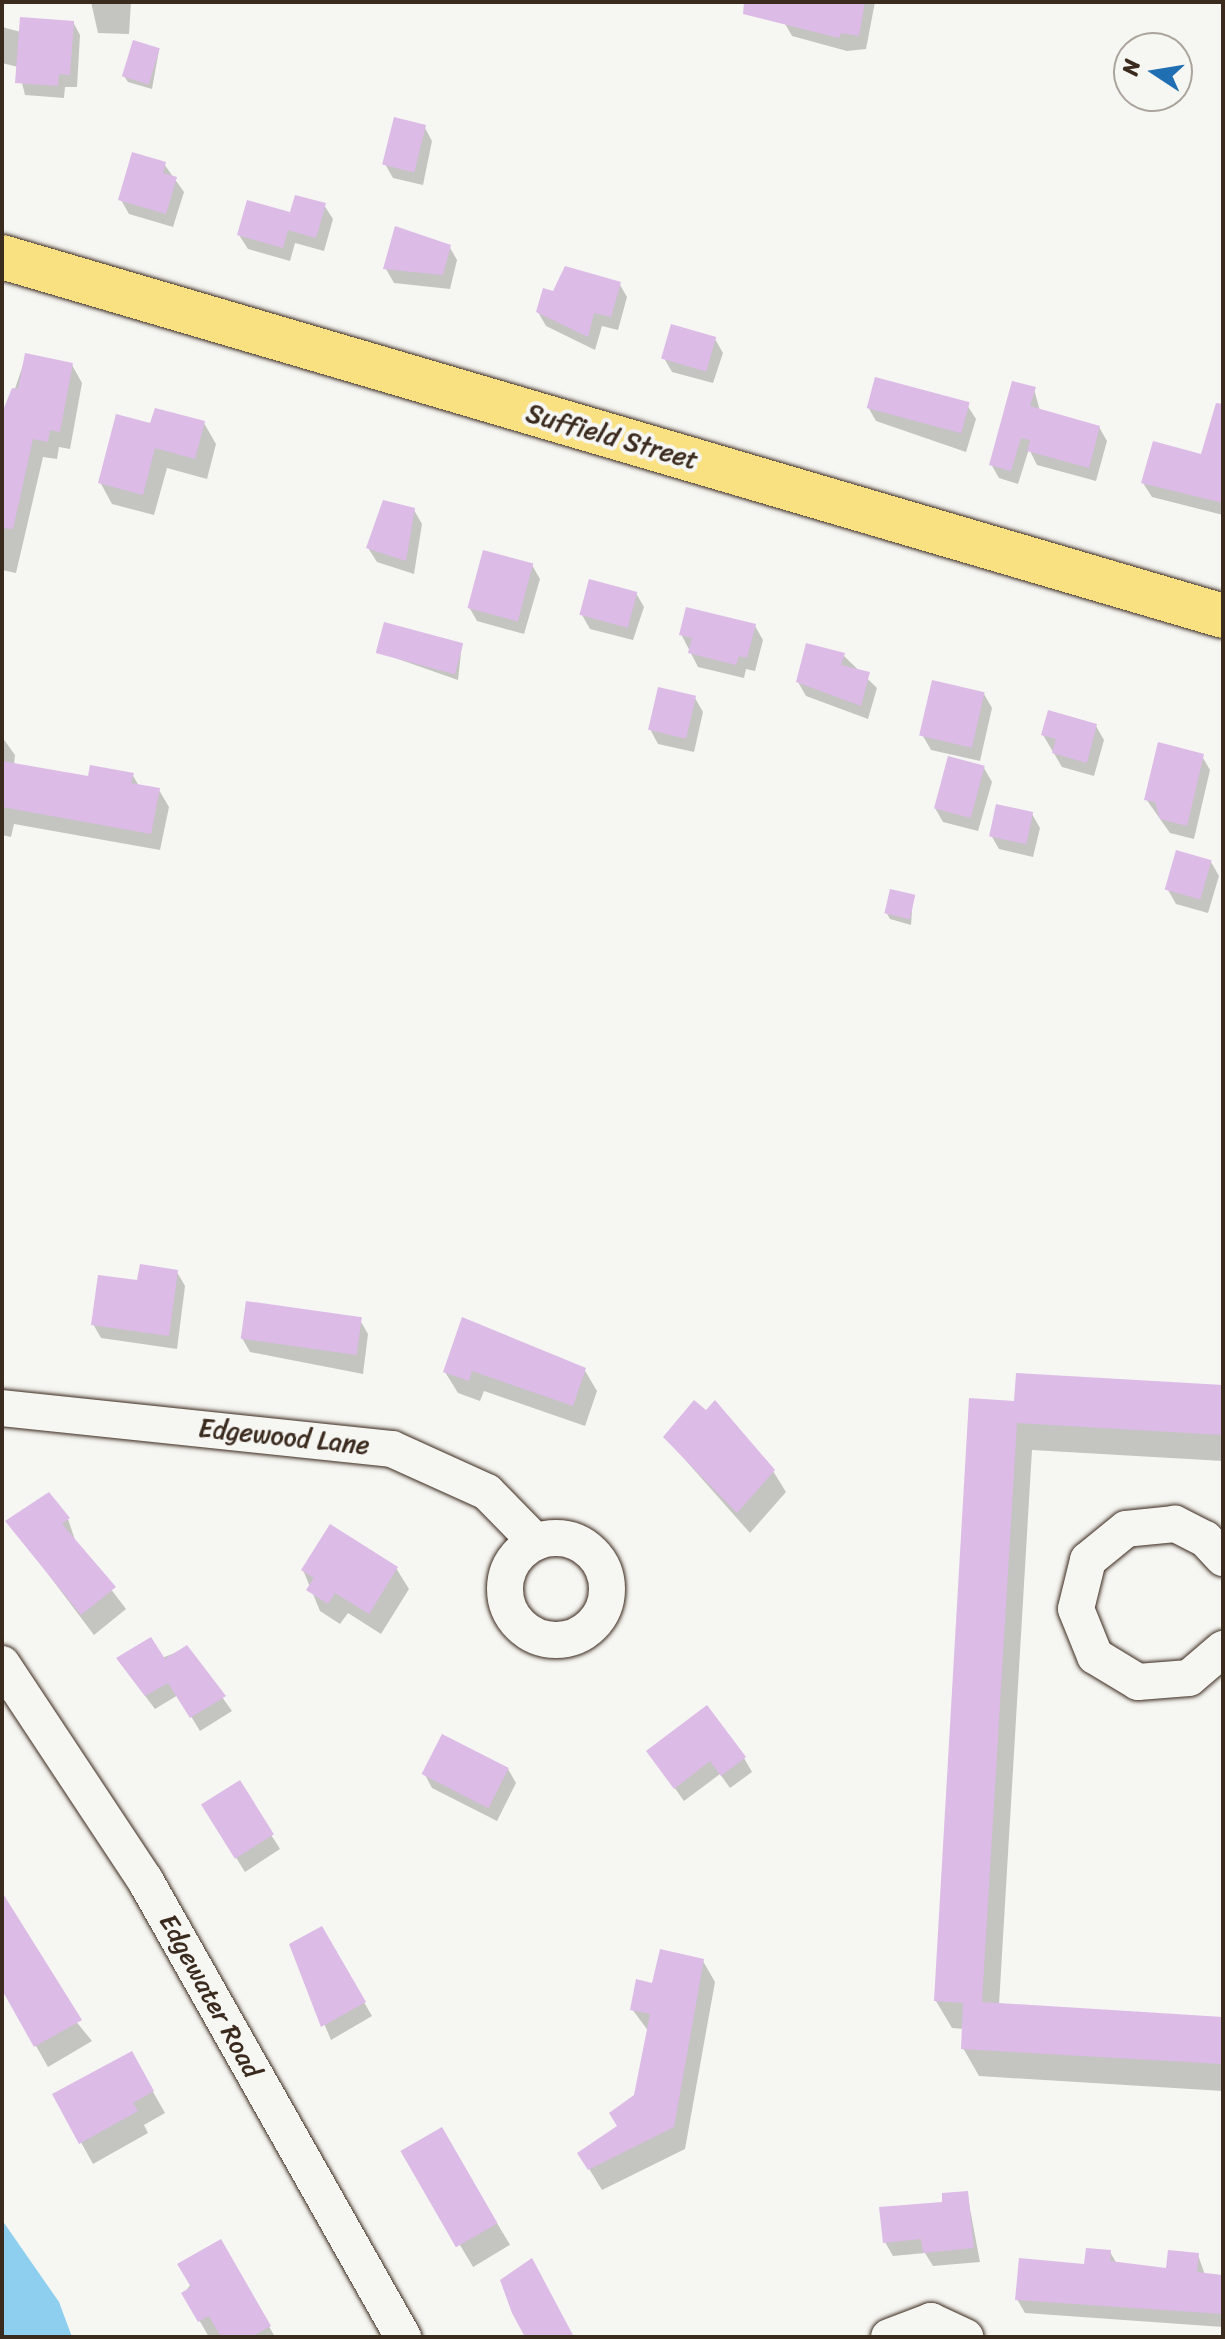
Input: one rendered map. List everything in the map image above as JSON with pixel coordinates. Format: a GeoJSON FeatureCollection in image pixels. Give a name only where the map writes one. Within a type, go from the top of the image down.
{"type":"FeatureCollection","features":[{"type":"Feature","properties":{"kind":"main road","name":"Suffield Street"},"geometry":{"type":"LineString","coordinates":[[2,257],[1223,616]]}},
{"type":"Feature","properties":{"kind":"street","name":"Edgewood Lane"},"geometry":{"type":"LineString","coordinates":[[2,1408],[392,1449],[487,1492],[536,1542]]}},
{"type":"Feature","properties":{"kind":"street"},"geometry":{"type":"LineString","coordinates":[[1223,1558],[1205,1539],[1175,1524],[1126,1529],[1088,1560],[1076,1609],[1095,1656],[1138,1682],[1189,1678],[1223,1649]]}},
{"type":"Feature","properties":{"kind":"street","name":"Edgewater Road"},"geometry":{"type":"LineString","coordinates":[[2,1664],[145,1880],[403,2337]]}},
{"type":"Feature","properties":{"kind":"street"},"geometry":{"type":"LineString","coordinates":[[889,2337],[931,2321],[966,2337]]}},
{"type":"Feature","properties":{"kind":"water"},"geometry":{"type":"Polygon","coordinates":[[[2,2220],[59,2302],[72,2337],[2,2337],[2,2220]]]}},
{"type":"Feature","properties":{"kind":"building"},"geometry":{"type":"Polygon","coordinates":[[[744,2],[865,2],[859,36],[841,33],[839,38],[743,14],[744,2]]]}},
{"type":"Feature","properties":{"kind":"building"},"geometry":{"type":"Polygon","coordinates":[[[20,17],[74,21],[70,75],[59,74],[58,86],[15,83],[20,17]]]}},
{"type":"Feature","properties":{"kind":"building"},"geometry":{"type":"Polygon","coordinates":[[[133,40],[160,48],[149,85],[122,76],[133,40]]]}},
{"type":"Feature","properties":{"kind":"building"},"geometry":{"type":"Polygon","coordinates":[[[394,117],[426,125],[414,173],[382,165],[394,117]]]}},
{"type":"Feature","properties":{"kind":"building"},"geometry":{"type":"Polygon","coordinates":[[[132,152],[166,162],[163,173],[177,177],[166,214],[118,200],[132,152]]]}},
{"type":"Feature","properties":{"kind":"building"},"geometry":{"type":"Polygon","coordinates":[[[295,195],[326,203],[316,238],[288,230],[283,248],[237,235],[247,200],[290,212],[295,195]]]}},
{"type":"Feature","properties":{"kind":"building"},"geometry":{"type":"Polygon","coordinates":[[[395,226],[451,245],[443,275],[383,269],[395,226]]]}},
{"type":"Feature","properties":{"kind":"building"},"geometry":{"type":"Polygon","coordinates":[[[565,266],[621,282],[611,317],[594,313],[588,337],[536,312],[543,288],[553,291],[565,266]]]}},
{"type":"Feature","properties":{"kind":"building"},"geometry":{"type":"Polygon","coordinates":[[[671,324],[716,337],[706,372],[661,359],[671,324]]]}},
{"type":"Feature","properties":{"kind":"building"},"geometry":{"type":"Polygon","coordinates":[[[25,353],[73,363],[60,432],[50,430],[48,442],[33,439],[13,529],[2,528],[2,413],[12,388],[18,389],[25,353]]]}},
{"type":"Feature","properties":{"kind":"building"},"geometry":{"type":"Polygon","coordinates":[[[875,377],[970,402],[961,433],[867,408],[875,377]]]}},
{"type":"Feature","properties":{"kind":"building"},"geometry":{"type":"Polygon","coordinates":[[[1012,381],[1036,387],[1030,406],[1100,426],[1089,468],[1027,451],[1030,440],[1021,438],[1011,471],[989,465],[1012,381]]]}},
{"type":"Feature","properties":{"kind":"building"},"geometry":{"type":"Polygon","coordinates":[[[1216,403],[1223,404],[1223,503],[1141,483],[1153,441],[1201,454],[1216,403]]]}},
{"type":"Feature","properties":{"kind":"building"},"geometry":{"type":"Polygon","coordinates":[[[155,408],[205,421],[195,459],[155,448],[143,495],[98,483],[116,414],[150,423],[155,408]]]}},
{"type":"Feature","properties":{"kind":"building"},"geometry":{"type":"Polygon","coordinates":[[[383,500],[415,508],[406,561],[366,548],[383,500]]]}},
{"type":"Feature","properties":{"kind":"building"},"geometry":{"type":"Polygon","coordinates":[[[483,550],[533,563],[518,621],[467,608],[483,550]]]}},
{"type":"Feature","properties":{"kind":"building"},"geometry":{"type":"Polygon","coordinates":[[[589,579],[637,592],[628,628],[579,615],[589,579]]]}},
{"type":"Feature","properties":{"kind":"building"},"geometry":{"type":"Polygon","coordinates":[[[686,607],[756,624],[747,658],[739,656],[736,665],[688,653],[692,638],[679,635],[686,607]]]}},
{"type":"Feature","properties":{"kind":"building"},"geometry":{"type":"Polygon","coordinates":[[[384,622],[463,643],[455,674],[376,653],[384,622]]]}},
{"type":"Feature","properties":{"kind":"building"},"geometry":{"type":"Polygon","coordinates":[[[806,643],[845,653],[841,665],[870,672],[861,706],[796,682],[806,643]]]}},
{"type":"Feature","properties":{"kind":"building"},"geometry":{"type":"Polygon","coordinates":[[[932,680],[985,692],[972,748],[919,736],[932,680]]]}},
{"type":"Feature","properties":{"kind":"building"},"geometry":{"type":"Polygon","coordinates":[[[658,687],[696,696],[686,739],[648,730],[658,687]]]}},
{"type":"Feature","properties":{"kind":"building"},"geometry":{"type":"Polygon","coordinates":[[[1048,710],[1097,724],[1087,763],[1052,753],[1056,739],[1041,735],[1048,710]]]}},
{"type":"Feature","properties":{"kind":"building"},"geometry":{"type":"Polygon","coordinates":[[[1158,742],[1204,754],[1187,826],[1160,819],[1155,802],[1144,800],[1158,742]]]}},
{"type":"Feature","properties":{"kind":"building"},"geometry":{"type":"Polygon","coordinates":[[[948,756],[985,766],[971,818],[934,808],[948,756]]]}},
{"type":"Feature","properties":{"kind":"building"},"geometry":{"type":"Polygon","coordinates":[[[2,761],[88,776],[90,765],[134,773],[131,783],[160,788],[151,834],[2,807],[2,761]]]}},
{"type":"Feature","properties":{"kind":"building"},"geometry":{"type":"Polygon","coordinates":[[[996,804],[1033,812],[1026,844],[989,836],[996,804]]]}},
{"type":"Feature","properties":{"kind":"building"},"geometry":{"type":"Polygon","coordinates":[[[1176,850],[1212,860],[1200,900],[1165,889],[1176,850]]]}},
{"type":"Feature","properties":{"kind":"building"},"geometry":{"type":"Polygon","coordinates":[[[890,889],[915,895],[910,919],[884,913],[890,889]]]}},
{"type":"Feature","properties":{"kind":"building"},"geometry":{"type":"Polygon","coordinates":[[[140,1264],[178,1270],[169,1336],[91,1325],[98,1275],[137,1280],[140,1264]]]}},
{"type":"Feature","properties":{"kind":"building"},"geometry":{"type":"Polygon","coordinates":[[[246,1301],[362,1317],[357,1355],[241,1339],[246,1301]]]}},
{"type":"Feature","properties":{"kind":"building"},"geometry":{"type":"Polygon","coordinates":[[[462,1317],[586,1368],[573,1406],[472,1371],[469,1381],[443,1372],[462,1317]]]}},
{"type":"Feature","properties":{"kind":"building"},"geometry":{"type":"Polygon","coordinates":[[[1016,1373],[1223,1385],[1223,1435],[1017,1423],[982,2002],[1223,2017],[1223,2064],[961,2049],[963,2003],[934,2001],[969,1398],[1014,1401],[1016,1373]]]}},
{"type":"Feature","properties":{"kind":"building"},"geometry":{"type":"Polygon","coordinates":[[[694,1400],[706,1410],[715,1400],[775,1470],[737,1513],[663,1437],[694,1400]]]}},
{"type":"Feature","properties":{"kind":"building"},"geometry":{"type":"Polygon","coordinates":[[[49,1492],[70,1518],[62,1524],[116,1587],[81,1615],[5,1521],[49,1492]]]}},
{"type":"Feature","properties":{"kind":"building"},"geometry":{"type":"Polygon","coordinates":[[[330,1524],[398,1567],[369,1614],[335,1593],[328,1604],[306,1590],[314,1578],[301,1570],[330,1524]]]}},
{"type":"Feature","properties":{"kind":"building"},"geometry":{"type":"Polygon","coordinates":[[[151,1637],[165,1659],[187,1645],[226,1696],[190,1718],[168,1683],[145,1696],[116,1658],[151,1637]]]}},
{"type":"Feature","properties":{"kind":"building"},"geometry":{"type":"Polygon","coordinates":[[[707,1705],[746,1757],[721,1776],[710,1761],[674,1789],[646,1751],[707,1705]]]}},
{"type":"Feature","properties":{"kind":"building"},"geometry":{"type":"Polygon","coordinates":[[[442,1734],[509,1768],[488,1808],[422,1774],[442,1734]]]}},
{"type":"Feature","properties":{"kind":"building"},"geometry":{"type":"Polygon","coordinates":[[[240,1780],[274,1834],[235,1859],[201,1804],[240,1780]]]}},
{"type":"Feature","properties":{"kind":"building"},"geometry":{"type":"Polygon","coordinates":[[[2,1892],[82,2020],[34,2047],[2,1990],[2,1892]]]}},
{"type":"Feature","properties":{"kind":"building"},"geometry":{"type":"Polygon","coordinates":[[[322,1926],[366,2002],[321,2027],[289,1944],[322,1926]]]}},
{"type":"Feature","properties":{"kind":"building"},"geometry":{"type":"Polygon","coordinates":[[[660,1949],[704,1959],[674,2127],[588,2170],[577,2153],[617,2126],[609,2113],[634,2095],[650,2014],[630,2010],[636,1979],[652,1983],[660,1949]]]}},
{"type":"Feature","properties":{"kind":"building"},"geometry":{"type":"Polygon","coordinates":[[[132,2051],[154,2091],[133,2103],[138,2111],[79,2144],[52,2094],[132,2051]]]}},
{"type":"Feature","properties":{"kind":"building"},"geometry":{"type":"Polygon","coordinates":[[[442,2127],[497,2223],[456,2247],[400,2151],[442,2127]]]}},
{"type":"Feature","properties":{"kind":"building"},"geometry":{"type":"Polygon","coordinates":[[[968,2191],[974,2248],[923,2253],[921,2239],[883,2243],[879,2207],[942,2202],[942,2193],[968,2191]]]}},
{"type":"Feature","properties":{"kind":"building"},"geometry":{"type":"Polygon","coordinates":[[[221,2239],[271,2326],[251,2337],[221,2337],[209,2316],[198,2322],[181,2293],[191,2287],[177,2264],[221,2239]]]}},
{"type":"Feature","properties":{"kind":"building"},"geometry":{"type":"Polygon","coordinates":[[[1086,2248],[1111,2250],[1110,2261],[1166,2268],[1168,2250],[1199,2253],[1197,2272],[1223,2275],[1223,2314],[1015,2300],[1019,2258],[1084,2264],[1086,2248]]]}},
{"type":"Feature","properties":{"kind":"building"},"geometry":{"type":"Polygon","coordinates":[[[532,2258],[574,2337],[525,2337],[512,2313],[500,2280],[532,2258]]]}}]}
